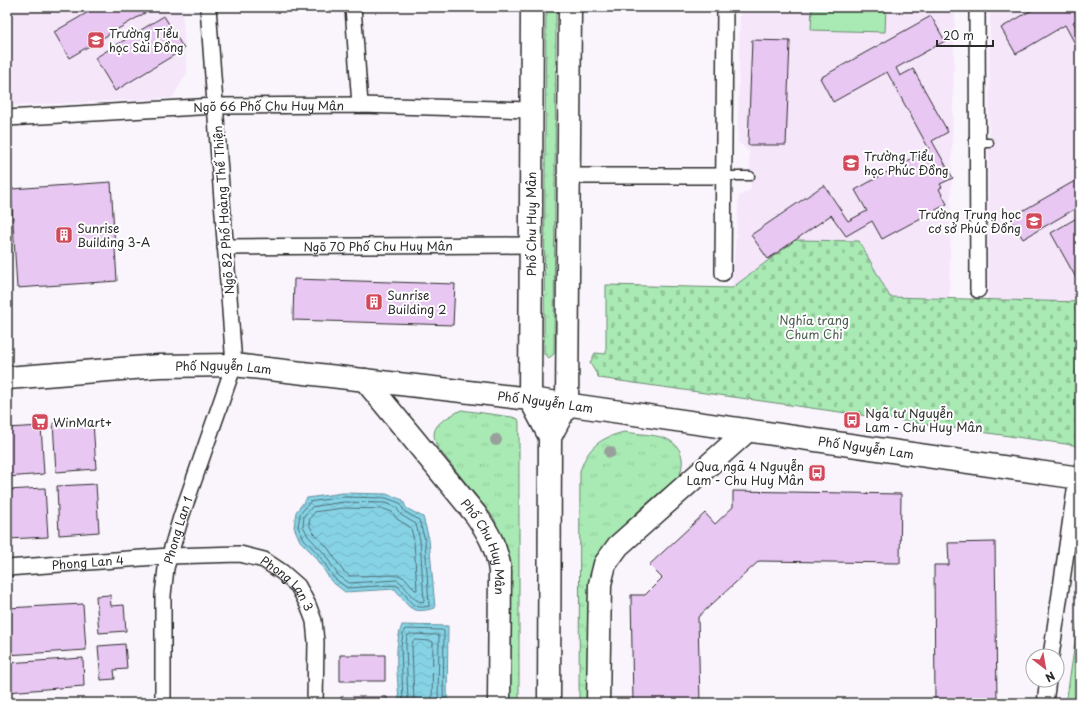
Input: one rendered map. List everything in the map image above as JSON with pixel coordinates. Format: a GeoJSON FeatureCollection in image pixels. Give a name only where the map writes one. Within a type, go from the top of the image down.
{"type":"FeatureCollection","features":[{"type":"Feature","properties":{"kind":"main road","name":"Phố Chu Huy Mân"},"geometry":{"type":"LineString","coordinates":[[532,7],[530,399],[550,437]]}},
{"type":"Feature","properties":{"kind":"main road","name":"Phố Chu Huy Mân"},"geometry":{"type":"LineString","coordinates":[[549,703],[550,437],[567,405],[570,7]]}},
{"type":"Feature","properties":{"kind":"main road","name":"Phố Nguyễn Lam"},"geometry":{"type":"LineString","coordinates":[[7,378],[159,366],[234,365],[530,399],[1079,478]]}},
{"type":"Feature","properties":{"kind":"main road","name":"Phố Chu Huy Mân"},"geometry":{"type":"LineString","coordinates":[[365,380],[476,515],[493,542],[500,571],[499,703]]}},
{"type":"Feature","properties":{"kind":"main road"},"geometry":{"type":"LineString","coordinates":[[598,703],[599,602],[600,584],[605,564],[618,546],[747,431]]}},
{"type":"Feature","properties":{"kind":"street","name":"Ngõ 82 Phố Hoàng Thế Thiện"},"geometry":{"type":"LineString","coordinates":[[208,7],[234,365]]}},
{"type":"Feature","properties":{"kind":"street"},"geometry":{"type":"LineString","coordinates":[[353,7],[360,105]]}},
{"type":"Feature","properties":{"kind":"street"},"geometry":{"type":"LineString","coordinates":[[723,273],[725,7]]}},
{"type":"Feature","properties":{"kind":"street"},"geometry":{"type":"LineString","coordinates":[[977,7],[984,143],[978,290]]}},
{"type":"Feature","properties":{"kind":"street","name":"Ngõ 66 Phố Chu Huy Mân"},"geometry":{"type":"LineString","coordinates":[[7,118],[215,106],[360,105],[531,110]]}},
{"type":"Feature","properties":{"kind":"street"},"geometry":{"type":"LineString","coordinates":[[569,176],[723,176]]}},
{"type":"Feature","properties":{"kind":"street","name":"Ngõ 70 Phố Chu Huy Mân"},"geometry":{"type":"LineString","coordinates":[[225,247],[530,244]]}},
{"type":"Feature","properties":{"kind":"street","name":"Phong Lan 1"},"geometry":{"type":"LineString","coordinates":[[163,703],[163,595],[166,568],[181,517],[234,365]]}},
{"type":"Feature","properties":{"kind":"street"},"geometry":{"type":"LineString","coordinates":[[1052,648],[1079,478]]}},
{"type":"Feature","properties":{"kind":"street","name":"Phong Lan 3"},"geometry":{"type":"LineString","coordinates":[[169,556],[240,554],[264,560],[282,572],[298,586],[314,621],[316,642],[315,703]]}},
{"type":"Feature","properties":{"kind":"street","name":"Phong Lan 4"},"geometry":{"type":"LineString","coordinates":[[7,568],[169,556]]}},
{"type":"Feature","properties":{"kind":"street"},"geometry":{"type":"LineString","coordinates":[[1044,703],[1047,688]]}},
{"type":"Feature","properties":{"kind":"lane"},"geometry":{"type":"LineString","coordinates":[[723,176],[750,176]]}},
{"type":"Feature","properties":{"kind":"shaded area","name":"Trường Tiểu học Sài Đồng"},"geometry":{"type":"Polygon","coordinates":[[[7,7],[182,7],[187,73],[172,98],[7,106],[7,7]]]}},
{"type":"Feature","properties":{"kind":"shaded area","name":"Trường Tiểu học Phúc Đồng"},"geometry":{"type":"Polygon","coordinates":[[[740,7],[955,7],[949,298],[890,297],[859,241],[795,240],[732,288],[739,196],[751,189],[749,151],[738,142],[740,7]]]}},
{"type":"Feature","properties":{"kind":"shaded area","name":"Trường Trung học cơ sở Phúc Đồng"},"geometry":{"type":"Polygon","coordinates":[[[990,7],[1080,7],[1080,302],[988,299],[990,7]]]}},
{"type":"Feature","properties":{"kind":"green space"},"geometry":{"type":"Polygon","coordinates":[[[546,7],[556,7],[554,354],[549,358],[544,354],[546,7]]]}},
{"type":"Feature","properties":{"kind":"green space"},"geometry":{"type":"Polygon","coordinates":[[[812,7],[886,7],[885,32],[811,30],[812,7]]]}},
{"type":"Feature","properties":{"kind":"green space","name":"Nghĩa trang Chum Chi"},"geometry":{"type":"Polygon","coordinates":[[[795,240],[859,241],[890,297],[1080,302],[1080,446],[599,378],[590,363],[595,353],[606,354],[606,285],[732,288],[795,240]]]}},
{"type":"Feature","properties":{"kind":"green space"},"geometry":{"type":"Polygon","coordinates":[[[461,410],[512,417],[518,419],[519,422],[519,703],[507,703],[504,544],[494,518],[438,448],[435,440],[434,434],[439,424],[443,420],[461,410]]]}},
{"type":"Feature","properties":{"kind":"green space"},"geometry":{"type":"Polygon","coordinates":[[[624,432],[655,436],[670,441],[679,449],[682,465],[679,476],[623,525],[595,560],[591,703],[579,703],[580,471],[587,456],[596,445],[608,437],[624,432]]]}},
{"type":"Feature","properties":{"kind":"green space"},"geometry":{"type":"Polygon","coordinates":[[[1080,610],[1080,703],[1066,703],[1080,610]]]}},
{"type":"Feature","properties":{"kind":"water"},"geometry":{"type":"Polygon","coordinates":[[[343,493],[386,494],[403,500],[406,508],[423,517],[429,539],[435,608],[420,611],[415,610],[407,605],[395,589],[345,592],[331,581],[316,557],[300,541],[294,527],[296,512],[307,498],[343,493]]]}},
{"type":"Feature","properties":{"kind":"water"},"geometry":{"type":"Polygon","coordinates":[[[402,625],[448,626],[447,703],[399,703],[397,654],[399,634],[402,625]]]}},
{"type":"Feature","properties":{"kind":"building"},"geometry":{"type":"Polygon","coordinates":[[[97,7],[155,7],[69,58],[54,32],[97,7]]]}},
{"type":"Feature","properties":{"kind":"building"},"geometry":{"type":"Polygon","coordinates":[[[1037,7],[1080,7],[1080,18],[1073,22],[1078,30],[1080,29],[1080,53],[1065,25],[1016,54],[1001,28],[1037,7]]]}},
{"type":"Feature","properties":{"kind":"building"},"geometry":{"type":"Polygon","coordinates":[[[164,16],[184,49],[115,91],[95,58],[164,16]]]}},
{"type":"Feature","properties":{"kind":"building"},"geometry":{"type":"Polygon","coordinates":[[[931,16],[945,41],[896,68],[900,76],[913,69],[948,132],[932,141],[953,178],[940,184],[942,187],[939,189],[947,204],[882,239],[872,221],[846,236],[831,215],[768,259],[751,235],[824,185],[848,221],[867,211],[855,190],[929,149],[887,72],[833,102],[820,78],[931,16]]]}},
{"type":"Feature","properties":{"kind":"building"},"geometry":{"type":"Polygon","coordinates":[[[752,40],[790,41],[786,145],[748,145],[752,40]]]}},
{"type":"Feature","properties":{"kind":"building"},"geometry":{"type":"Polygon","coordinates":[[[1080,178],[1080,206],[1023,239],[1010,218],[1080,178]]]}},
{"type":"Feature","properties":{"kind":"building","name":"Sunrise Building 3-A"},"geometry":{"type":"Polygon","coordinates":[[[111,182],[117,281],[17,288],[11,189],[111,182]]]}},
{"type":"Feature","properties":{"kind":"building"},"geometry":{"type":"Polygon","coordinates":[[[1080,216],[1080,285],[1051,233],[1080,216]]]}},
{"type":"Feature","properties":{"kind":"building","name":"Sunrise Building 2"},"geometry":{"type":"Polygon","coordinates":[[[294,279],[455,284],[453,325],[293,320],[294,279]]]}},
{"type":"Feature","properties":{"kind":"building"},"geometry":{"type":"Polygon","coordinates":[[[93,421],[96,469],[56,472],[53,423],[93,421]]]}},
{"type":"Feature","properties":{"kind":"building"},"geometry":{"type":"Polygon","coordinates":[[[41,426],[44,474],[7,477],[7,428],[41,426]]]}},
{"type":"Feature","properties":{"kind":"building"},"geometry":{"type":"Polygon","coordinates":[[[96,484],[99,532],[59,535],[57,486],[96,484]]]}},
{"type":"Feature","properties":{"kind":"building"},"geometry":{"type":"Polygon","coordinates":[[[45,488],[48,537],[8,539],[7,490],[45,488]]]}},
{"type":"Feature","properties":{"kind":"building"},"geometry":{"type":"Polygon","coordinates":[[[733,491],[901,494],[900,563],[759,561],[698,617],[700,703],[633,703],[631,595],[645,595],[662,578],[649,565],[705,513],[715,524],[733,507],[733,491]]]}},
{"type":"Feature","properties":{"kind":"building"},"geometry":{"type":"Polygon","coordinates":[[[995,542],[997,703],[935,703],[934,565],[949,565],[948,543],[995,542]]]}},
{"type":"Feature","properties":{"kind":"building"},"geometry":{"type":"Polygon","coordinates":[[[110,595],[111,606],[124,605],[126,631],[99,633],[96,596],[110,595]]]}},
{"type":"Feature","properties":{"kind":"building"},"geometry":{"type":"Polygon","coordinates":[[[83,604],[86,650],[7,655],[7,608],[83,604]]]}},
{"type":"Feature","properties":{"kind":"building"},"geometry":{"type":"Polygon","coordinates":[[[125,644],[127,669],[114,670],[115,679],[101,680],[98,646],[125,644]]]}},
{"type":"Feature","properties":{"kind":"building"},"geometry":{"type":"Polygon","coordinates":[[[340,655],[385,655],[385,681],[340,681],[340,655]]]}},
{"type":"Feature","properties":{"kind":"building"},"geometry":{"type":"Polygon","coordinates":[[[83,658],[84,686],[7,692],[7,663],[83,658]]]}},
{"type":"Feature","properties":{"kind":"building"},"geometry":{"type":"Polygon","coordinates":[[[341,697],[387,697],[387,703],[341,703],[341,697]]]}},
{"type":"Feature","properties":{"kind":"place","name":"Trường Tiểu học Sài Đồng"},"geometry":{"type":"Point","coordinates":[96,40]}},
{"type":"Feature","properties":{"kind":"place","name":"Trường Tiểu học Phúc Đồng"},"geometry":{"type":"Point","coordinates":[851,163]}},
{"type":"Feature","properties":{"kind":"place","name":"Trường Trung học cơ sở Phúc Đồng"},"geometry":{"type":"Point","coordinates":[1034,221]}},
{"type":"Feature","properties":{"kind":"place","name":"Sunrise Building 3-A"},"geometry":{"type":"Point","coordinates":[64,235]}},
{"type":"Feature","properties":{"kind":"place","name":"Sunrise Building 2"},"geometry":{"type":"Point","coordinates":[374,302]}},
{"type":"Feature","properties":{"kind":"place","name":"Ngã tư Nguyễn Lam - Chu Huy Mân"},"geometry":{"type":"Point","coordinates":[852,420]}},
{"type":"Feature","properties":{"kind":"place","name":"WinMart+"},"geometry":{"type":"Point","coordinates":[40,422]}},
{"type":"Feature","properties":{"kind":"place","name":"Qua ngã 4 Nguyễn Lam - Chu Huy Mân"},"geometry":{"type":"Point","coordinates":[817,473]}}]}
